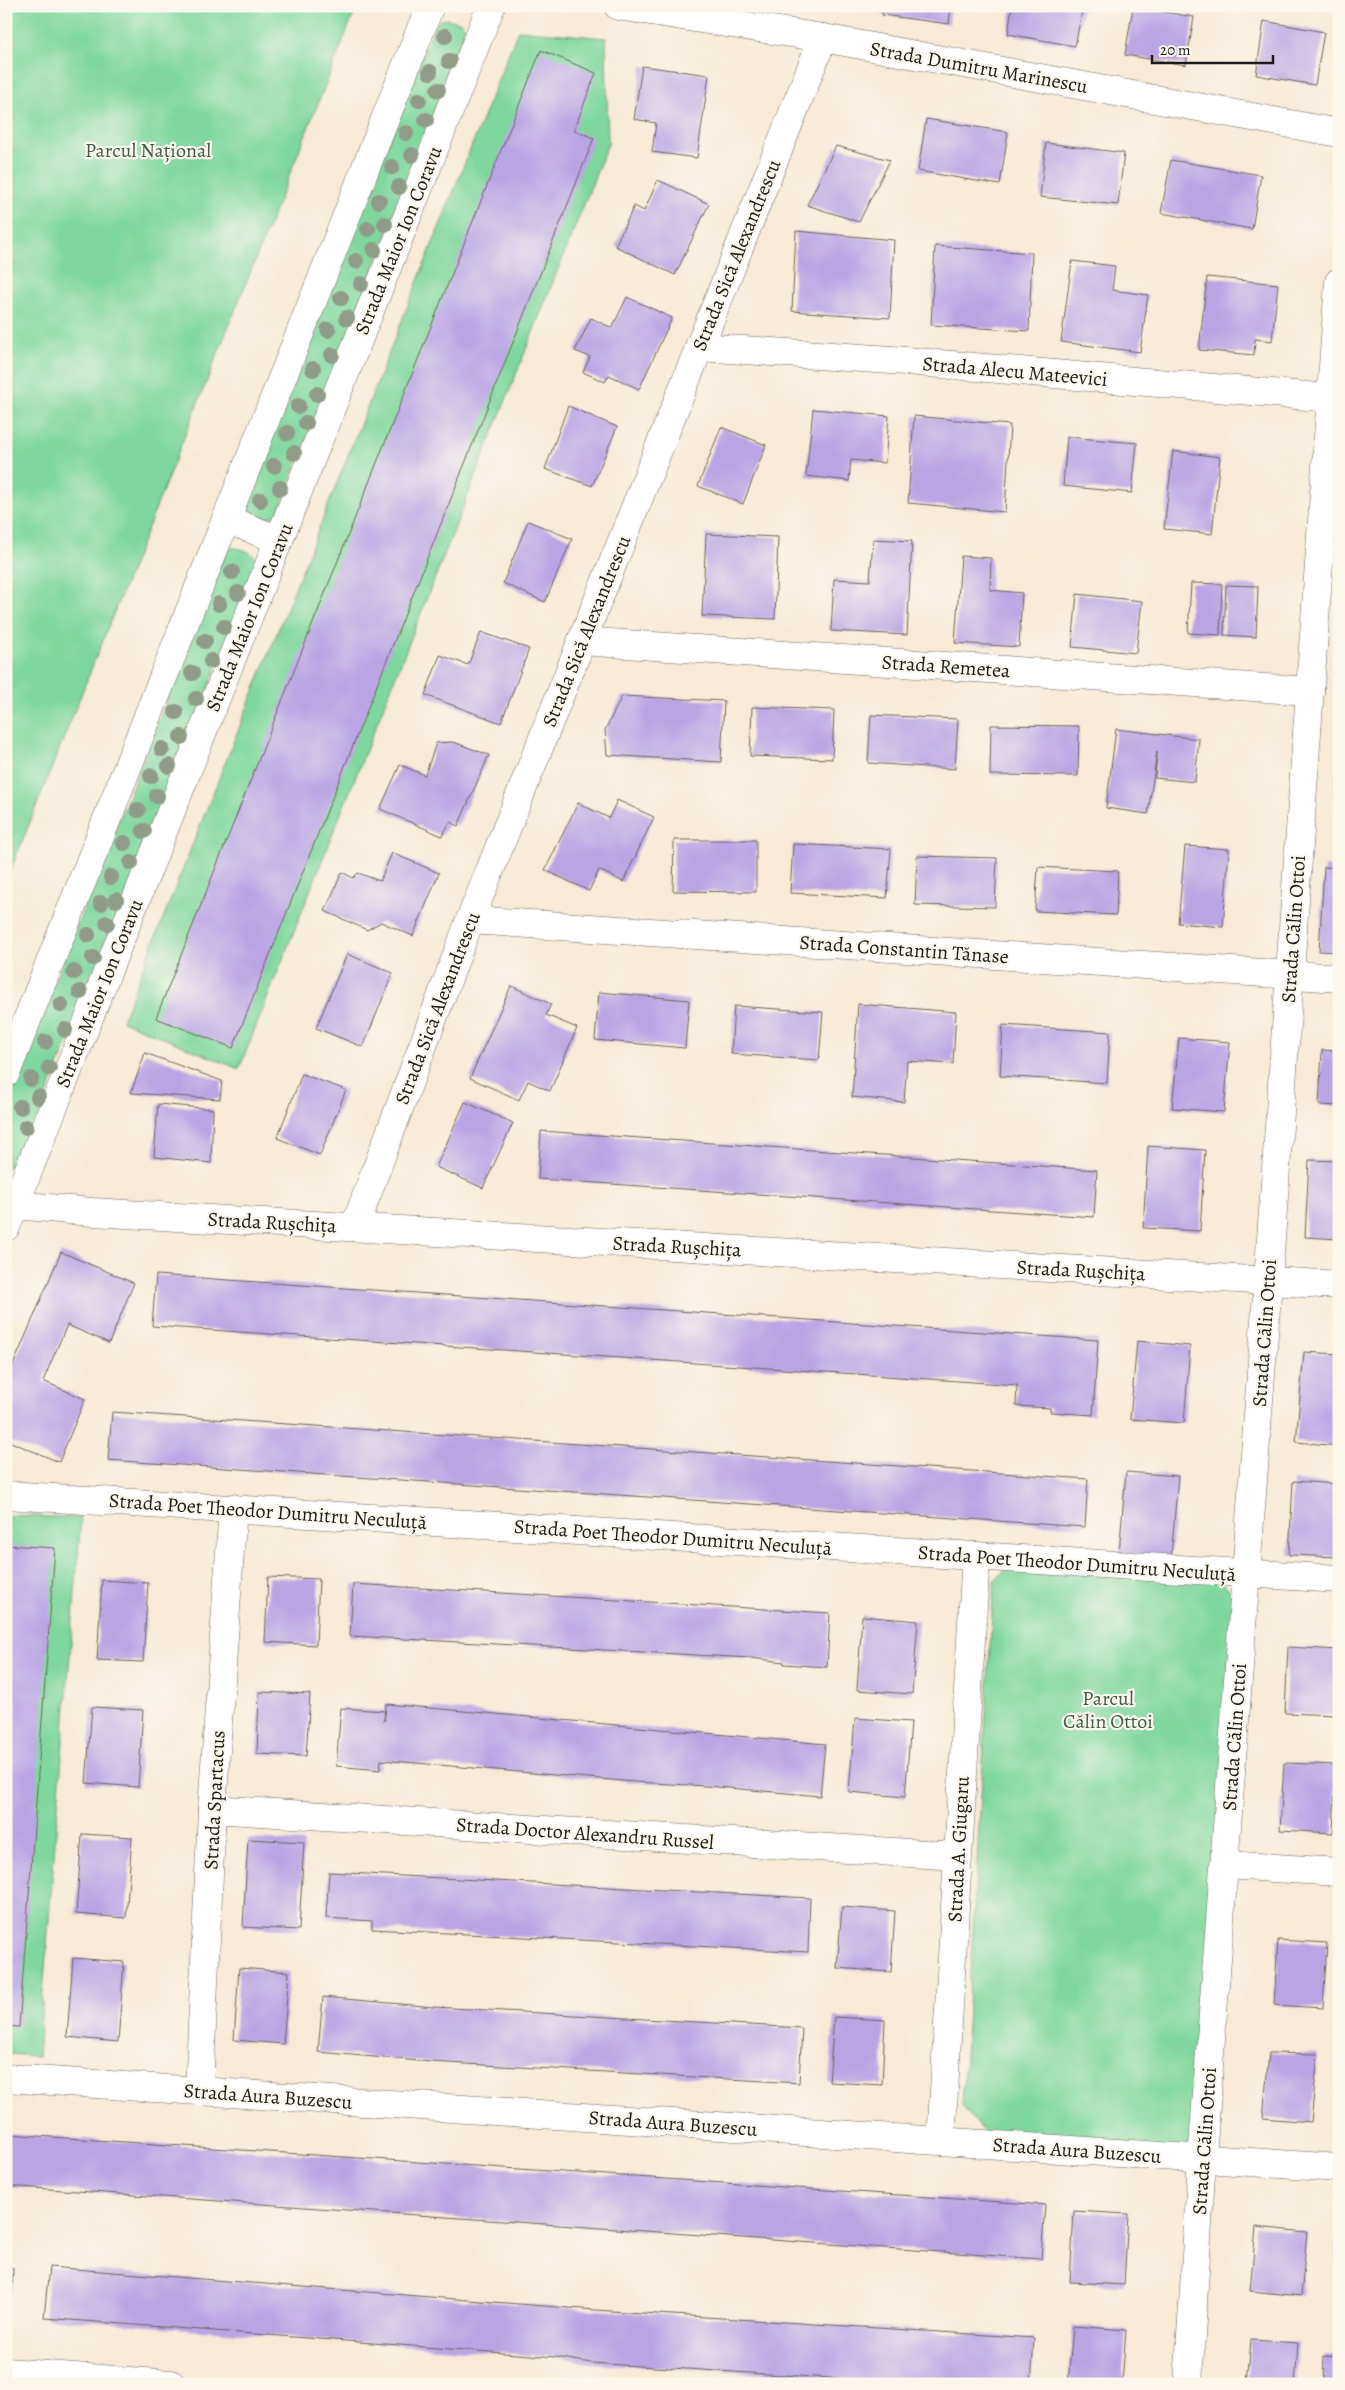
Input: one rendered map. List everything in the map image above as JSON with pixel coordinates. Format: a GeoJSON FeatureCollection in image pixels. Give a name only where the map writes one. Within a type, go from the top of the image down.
{"type":"FeatureCollection","features":[{"type":"Feature","properties":{"kind":"street"},"geometry":{"type":"LineString","coordinates":[[6,1073],[430,6]]}},
{"type":"Feature","properties":{"kind":"street","name":"Strada Maior Ion Coravu"},"geometry":{"type":"LineString","coordinates":[[9,1211],[491,6]]}},
{"type":"Feature","properties":{"kind":"street","name":"Strada Dumitru Marinescu"},"geometry":{"type":"LineString","coordinates":[[618,6],[823,38],[1339,133]]}},
{"type":"Feature","properties":{"kind":"street","name":"Strada Sică Alexandrescu"},"geometry":{"type":"LineString","coordinates":[[355,1226],[470,920],[823,38]]}},
{"type":"Feature","properties":{"kind":"street","name":"Strada Călin Ottoi"},"geometry":{"type":"LineString","coordinates":[[1188,2384],[1202,2159],[1247,1574],[1339,282]]}},
{"type":"Feature","properties":{"kind":"street","name":"Strada Alecu Mateevici"},"geometry":{"type":"LineString","coordinates":[[699,347],[916,362],[1330,398]]}},
{"type":"Feature","properties":{"kind":"street"},"geometry":{"type":"LineString","coordinates":[[226,519],[279,540]]}},
{"type":"Feature","properties":{"kind":"street","name":"Strada Remetea"},"geometry":{"type":"LineString","coordinates":[[581,641],[1310,691]]}},
{"type":"Feature","properties":{"kind":"street","name":"Strada Constantin Tănase"},"geometry":{"type":"LineString","coordinates":[[470,920],[1339,978]]}},
{"type":"Feature","properties":{"kind":"street","name":"Strada Rușchița"},"geometry":{"type":"LineString","coordinates":[[9,1211],[92,1212],[355,1226],[1339,1286]]}},
{"type":"Feature","properties":{"kind":"street","name":"Strada Poet Theodor Dumitru Neculuță"},"geometry":{"type":"LineString","coordinates":[[6,1495],[1339,1579]]}},
{"type":"Feature","properties":{"kind":"street","name":"Strada Spartacus"},"geometry":{"type":"LineString","coordinates":[[199,2091],[212,1809],[233,1508]]}},
{"type":"Feature","properties":{"kind":"street","name":"Strada A. Giugaru"},"geometry":{"type":"LineString","coordinates":[[941,2141],[976,1556]]}},
{"type":"Feature","properties":{"kind":"street","name":"Strada Doctor Alexandru Russel"},"geometry":{"type":"LineString","coordinates":[[212,1809],[957,1856]]}},
{"type":"Feature","properties":{"kind":"street"},"geometry":{"type":"LineString","coordinates":[[1225,1865],[1339,1872]]}},
{"type":"Feature","properties":{"kind":"street","name":"Strada Aura Buzescu"},"geometry":{"type":"LineString","coordinates":[[6,2078],[1339,2168]]}},
{"type":"Feature","properties":{"kind":"street"},"geometry":{"type":"LineString","coordinates":[[6,2372],[171,2384]]}},
{"type":"Feature","properties":{"kind":"green space","name":"Parcul Național"},"geometry":{"type":"Polygon","coordinates":[[[6,6],[357,6],[6,882],[6,6]]]}},
{"type":"Feature","properties":{"kind":"green space"},"geometry":{"type":"Polygon","coordinates":[[[447,19],[461,22],[467,29],[277,515],[267,518],[258,517],[250,512],[245,503],[435,25],[440,20],[447,19]]]}},
{"type":"Feature","properties":{"kind":"green space"},"geometry":{"type":"Polygon","coordinates":[[[518,30],[606,38],[608,144],[239,1069],[122,1021],[518,30]]]}},
{"type":"Feature","properties":{"kind":"green space"},"geometry":{"type":"Polygon","coordinates":[[[232,548],[248,551],[258,563],[20,1162],[6,1168],[6,1104],[226,551],[232,548]]]}},
{"type":"Feature","properties":{"kind":"green space"},"geometry":{"type":"Polygon","coordinates":[[[6,1515],[81,1518],[38,2056],[6,2054],[6,1515]]]}},
{"type":"Feature","properties":{"kind":"green space","name":"Parcul Călin Ottoi"},"geometry":{"type":"Polygon","coordinates":[[[1011,1564],[1218,1578],[1238,1598],[1198,2133],[1183,2152],[983,2132],[962,2106],[994,1582],[1011,1564]]]}},
{"type":"Feature","properties":{"kind":"building"},"geometry":{"type":"Polygon","coordinates":[[[883,6],[951,6],[949,24],[882,15],[883,6]]]}},
{"type":"Feature","properties":{"kind":"building"},"geometry":{"type":"Polygon","coordinates":[[[1012,6],[1083,6],[1075,46],[1008,34],[1012,6]]]}},
{"type":"Feature","properties":{"kind":"building"},"geometry":{"type":"Polygon","coordinates":[[[1133,7],[1194,17],[1186,65],[1125,55],[1133,7]]]}},
{"type":"Feature","properties":{"kind":"building"},"geometry":{"type":"Polygon","coordinates":[[[1264,21],[1324,32],[1315,85],[1256,75],[1264,21]]]}},
{"type":"Feature","properties":{"kind":"building"},"geometry":{"type":"Polygon","coordinates":[[[541,50],[596,73],[574,130],[594,138],[233,1048],[156,1018],[541,50]]]}},
{"type":"Feature","properties":{"kind":"building"},"geometry":{"type":"Polygon","coordinates":[[[642,66],[709,75],[697,158],[652,152],[656,123],[634,119],[642,66]]]}},
{"type":"Feature","properties":{"kind":"building"},"geometry":{"type":"Polygon","coordinates":[[[926,119],[1008,132],[1000,185],[918,171],[926,119]]]}},
{"type":"Feature","properties":{"kind":"building"},"geometry":{"type":"Polygon","coordinates":[[[1046,143],[1124,153],[1118,205],[1040,197],[1046,143]]]}},
{"type":"Feature","properties":{"kind":"building"},"geometry":{"type":"Polygon","coordinates":[[[836,146],[890,160],[859,222],[807,205],[836,146]]]}},
{"type":"Feature","properties":{"kind":"building"},"geometry":{"type":"Polygon","coordinates":[[[1171,160],[1261,175],[1252,229],[1161,213],[1171,160]]]}},
{"type":"Feature","properties":{"kind":"building"},"geometry":{"type":"Polygon","coordinates":[[[658,180],[709,204],[675,275],[615,246],[634,206],[644,211],[658,180]]]}},
{"type":"Feature","properties":{"kind":"building"},"geometry":{"type":"Polygon","coordinates":[[[796,231],[894,240],[890,318],[792,311],[796,231]]]}},
{"type":"Feature","properties":{"kind":"building"},"geometry":{"type":"Polygon","coordinates":[[[935,246],[1032,253],[1029,331],[931,325],[935,246]]]}},
{"type":"Feature","properties":{"kind":"building"},"geometry":{"type":"Polygon","coordinates":[[[1072,261],[1115,266],[1112,290],[1148,295],[1140,352],[1061,342],[1072,261]]]}},
{"type":"Feature","properties":{"kind":"building"},"geometry":{"type":"Polygon","coordinates":[[[1207,277],[1278,284],[1272,341],[1255,339],[1254,355],[1199,350],[1207,277]]]}},
{"type":"Feature","properties":{"kind":"building"},"geometry":{"type":"Polygon","coordinates":[[[627,297],[672,318],[639,389],[609,375],[605,382],[583,372],[590,357],[575,351],[591,318],[612,328],[627,297]]]}},
{"type":"Feature","properties":{"kind":"building"},"geometry":{"type":"Polygon","coordinates":[[[568,406],[617,427],[592,486],[545,469],[568,406]]]}},
{"type":"Feature","properties":{"kind":"building"},"geometry":{"type":"Polygon","coordinates":[[[813,409],[889,416],[885,463],[851,460],[849,481],[806,476],[813,409]]]}},
{"type":"Feature","properties":{"kind":"building"},"geometry":{"type":"Polygon","coordinates":[[[914,416],[1010,425],[1005,512],[908,503],[914,416]]]}},
{"type":"Feature","properties":{"kind":"building"},"geometry":{"type":"Polygon","coordinates":[[[721,427],[766,445],[743,504],[698,486],[721,427]]]}},
{"type":"Feature","properties":{"kind":"building"},"geometry":{"type":"Polygon","coordinates":[[[1067,437],[1137,443],[1132,493],[1063,486],[1067,437]]]}},
{"type":"Feature","properties":{"kind":"building"},"geometry":{"type":"Polygon","coordinates":[[[1173,451],[1220,457],[1212,534],[1164,529],[1173,451]]]}},
{"type":"Feature","properties":{"kind":"building"},"geometry":{"type":"Polygon","coordinates":[[[528,521],[572,539],[545,602],[503,583],[528,521]]]}},
{"type":"Feature","properties":{"kind":"building"},"geometry":{"type":"Polygon","coordinates":[[[706,534],[778,537],[775,619],[702,616],[706,534]]]}},
{"type":"Feature","properties":{"kind":"building"},"geometry":{"type":"Polygon","coordinates":[[[873,539],[912,541],[907,635],[831,631],[834,579],[870,581],[873,539]]]}},
{"type":"Feature","properties":{"kind":"building"},"geometry":{"type":"Polygon","coordinates":[[[961,556],[991,558],[990,590],[1022,593],[1019,647],[955,643],[961,556]]]}},
{"type":"Feature","properties":{"kind":"building"},"geometry":{"type":"Polygon","coordinates":[[[1191,583],[1222,584],[1220,635],[1188,633],[1191,583]]]}},
{"type":"Feature","properties":{"kind":"building"},"geometry":{"type":"Polygon","coordinates":[[[1226,585],[1258,586],[1256,637],[1224,635],[1226,585]]]}},
{"type":"Feature","properties":{"kind":"building"},"geometry":{"type":"Polygon","coordinates":[[[1077,594],[1142,601],[1136,653],[1072,647],[1077,594]]]}},
{"type":"Feature","properties":{"kind":"building"},"geometry":{"type":"Polygon","coordinates":[[[481,632],[529,649],[501,723],[425,695],[440,655],[468,665],[481,632]]]}},
{"type":"Feature","properties":{"kind":"building"},"geometry":{"type":"Polygon","coordinates":[[[622,696],[724,701],[721,762],[607,755],[605,730],[622,696]]]}},
{"type":"Feature","properties":{"kind":"building"},"geometry":{"type":"Polygon","coordinates":[[[752,707],[834,710],[832,759],[750,756],[752,707]]]}},
{"type":"Feature","properties":{"kind":"building"},"geometry":{"type":"Polygon","coordinates":[[[871,715],[958,719],[955,769],[868,763],[871,715]]]}},
{"type":"Feature","properties":{"kind":"building"},"geometry":{"type":"Polygon","coordinates":[[[991,725],[1079,726],[1078,776],[990,775],[991,725]]]}},
{"type":"Feature","properties":{"kind":"building"},"geometry":{"type":"Polygon","coordinates":[[[1116,729],[1199,739],[1195,782],[1155,778],[1157,752],[1148,814],[1106,808],[1116,729]]]}},
{"type":"Feature","properties":{"kind":"building"},"geometry":{"type":"Polygon","coordinates":[[[453,742],[489,755],[458,826],[450,822],[442,836],[380,809],[400,765],[425,775],[436,743],[453,742]]]}},
{"type":"Feature","properties":{"kind":"building"},"geometry":{"type":"Polygon","coordinates":[[[1337,780],[1339,780],[1339,822],[1334,822],[1337,780]]]}},
{"type":"Feature","properties":{"kind":"building"},"geometry":{"type":"Polygon","coordinates":[[[617,800],[654,817],[623,882],[599,870],[589,891],[545,870],[578,803],[609,818],[617,800]]]}},
{"type":"Feature","properties":{"kind":"building"},"geometry":{"type":"Polygon","coordinates":[[[674,840],[756,840],[756,892],[673,891],[674,840]]]}},
{"type":"Feature","properties":{"kind":"building"},"geometry":{"type":"Polygon","coordinates":[[[793,844],[891,849],[887,898],[790,893],[793,844]]]}},
{"type":"Feature","properties":{"kind":"building"},"geometry":{"type":"Polygon","coordinates":[[[1185,846],[1229,849],[1223,927],[1178,923],[1185,846]]]}},
{"type":"Feature","properties":{"kind":"building"},"geometry":{"type":"Polygon","coordinates":[[[392,853],[439,873],[413,936],[381,922],[367,930],[325,911],[342,872],[353,878],[358,873],[380,881],[392,853]]]}},
{"type":"Feature","properties":{"kind":"building"},"geometry":{"type":"Polygon","coordinates":[[[917,856],[997,858],[995,907],[915,905],[917,856]]]}},
{"type":"Feature","properties":{"kind":"building"},"geometry":{"type":"Polygon","coordinates":[[[1038,867],[1118,871],[1116,915],[1035,911],[1038,867]]]}},
{"type":"Feature","properties":{"kind":"building"},"geometry":{"type":"Polygon","coordinates":[[[1324,867],[1339,868],[1339,952],[1319,951],[1324,867]]]}},
{"type":"Feature","properties":{"kind":"building"},"geometry":{"type":"Polygon","coordinates":[[[347,954],[393,973],[363,1047],[316,1028],[347,954]]]}},
{"type":"Feature","properties":{"kind":"building"},"geometry":{"type":"Polygon","coordinates":[[[511,986],[551,1004],[546,1015],[577,1028],[550,1091],[528,1081],[519,1100],[470,1078],[511,986]]]}},
{"type":"Feature","properties":{"kind":"building"},"geometry":{"type":"Polygon","coordinates":[[[599,992],[689,1000],[685,1048],[595,1040],[599,992]]]}},
{"type":"Feature","properties":{"kind":"building"},"geometry":{"type":"Polygon","coordinates":[[[858,1004],[956,1012],[953,1064],[907,1061],[904,1102],[852,1097],[858,1004]]]}},
{"type":"Feature","properties":{"kind":"building"},"geometry":{"type":"Polygon","coordinates":[[[734,1006],[823,1012],[819,1060],[731,1054],[734,1006]]]}},
{"type":"Feature","properties":{"kind":"building"},"geometry":{"type":"Polygon","coordinates":[[[1003,1025],[1110,1032],[1107,1083],[1000,1076],[1003,1025]]]}},
{"type":"Feature","properties":{"kind":"building"},"geometry":{"type":"Polygon","coordinates":[[[1179,1038],[1230,1042],[1224,1112],[1172,1108],[1179,1038]]]}},
{"type":"Feature","properties":{"kind":"building"},"geometry":{"type":"Polygon","coordinates":[[[1322,1050],[1339,1051],[1339,1106],[1319,1105],[1322,1050]]]}},
{"type":"Feature","properties":{"kind":"building"},"geometry":{"type":"Polygon","coordinates":[[[145,1053],[222,1081],[220,1099],[131,1093],[145,1053]]]}},
{"type":"Feature","properties":{"kind":"building"},"geometry":{"type":"Polygon","coordinates":[[[302,1074],[346,1090],[320,1155],[277,1138],[302,1074]]]}},
{"type":"Feature","properties":{"kind":"building"},"geometry":{"type":"Polygon","coordinates":[[[465,1102],[513,1123],[483,1188],[436,1167],[465,1102]]]}},
{"type":"Feature","properties":{"kind":"building"},"geometry":{"type":"Polygon","coordinates":[[[158,1104],[213,1109],[211,1163],[154,1157],[158,1104]]]}},
{"type":"Feature","properties":{"kind":"building"},"geometry":{"type":"Polygon","coordinates":[[[541,1131],[1097,1170],[1094,1217],[538,1179],[541,1131]]]}},
{"type":"Feature","properties":{"kind":"building"},"geometry":{"type":"Polygon","coordinates":[[[1148,1146],[1205,1150],[1200,1231],[1143,1228],[1148,1146]]]}},
{"type":"Feature","properties":{"kind":"building"},"geometry":{"type":"Polygon","coordinates":[[[1309,1160],[1339,1161],[1339,1239],[1305,1237],[1309,1160]]]}},
{"type":"Feature","properties":{"kind":"building"},"geometry":{"type":"Polygon","coordinates":[[[61,1252],[134,1283],[109,1343],[67,1325],[43,1381],[85,1399],[59,1462],[6,1440],[6,1382],[61,1252]]]}},
{"type":"Feature","properties":{"kind":"building"},"geometry":{"type":"Polygon","coordinates":[[[156,1275],[1098,1340],[1093,1415],[1050,1412],[1050,1408],[1016,1406],[1017,1385],[152,1326],[156,1275]]]}},
{"type":"Feature","properties":{"kind":"building"},"geometry":{"type":"Polygon","coordinates":[[[1137,1341],[1190,1346],[1184,1423],[1130,1419],[1137,1341]]]}},
{"type":"Feature","properties":{"kind":"building"},"geometry":{"type":"Polygon","coordinates":[[[1304,1352],[1339,1354],[1339,1446],[1296,1442],[1304,1352]]]}},
{"type":"Feature","properties":{"kind":"building"},"geometry":{"type":"Polygon","coordinates":[[[112,1412],[1088,1479],[1085,1527],[108,1460],[112,1412]]]}},
{"type":"Feature","properties":{"kind":"building"},"geometry":{"type":"Polygon","coordinates":[[[1126,1472],[1178,1476],[1171,1558],[1119,1553],[1126,1472]]]}},
{"type":"Feature","properties":{"kind":"building"},"geometry":{"type":"Polygon","coordinates":[[[1293,1481],[1339,1484],[1339,1557],[1289,1555],[1293,1481]]]}},
{"type":"Feature","properties":{"kind":"building"},"geometry":{"type":"Polygon","coordinates":[[[6,1545],[55,1548],[19,2027],[6,2026],[6,1545]]]}},
{"type":"Feature","properties":{"kind":"building"},"geometry":{"type":"Polygon","coordinates":[[[268,1577],[319,1579],[316,1645],[265,1642],[268,1577]]]}},
{"type":"Feature","properties":{"kind":"building"},"geometry":{"type":"Polygon","coordinates":[[[102,1580],[148,1583],[143,1662],[97,1660],[102,1580]]]}},
{"type":"Feature","properties":{"kind":"building"},"geometry":{"type":"Polygon","coordinates":[[[353,1584],[830,1613],[827,1667],[784,1664],[784,1662],[751,1658],[350,1636],[353,1584]]]}},
{"type":"Feature","properties":{"kind":"building"},"geometry":{"type":"Polygon","coordinates":[[[862,1616],[918,1621],[912,1694],[857,1690],[862,1616]]]}},
{"type":"Feature","properties":{"kind":"building"},"geometry":{"type":"Polygon","coordinates":[[[1288,1647],[1339,1650],[1335,1715],[1285,1713],[1288,1647]]]}},
{"type":"Feature","properties":{"kind":"building"},"geometry":{"type":"Polygon","coordinates":[[[259,1692],[310,1694],[306,1756],[257,1754],[259,1692]]]}},
{"type":"Feature","properties":{"kind":"building"},"geometry":{"type":"Polygon","coordinates":[[[386,1704],[825,1744],[820,1796],[381,1760],[380,1770],[336,1766],[341,1708],[385,1711],[384,1721],[386,1704]]]}},
{"type":"Feature","properties":{"kind":"building"},"geometry":{"type":"Polygon","coordinates":[[[92,1707],[143,1710],[138,1787],[86,1783],[92,1707]]]}},
{"type":"Feature","properties":{"kind":"building"},"geometry":{"type":"Polygon","coordinates":[[[855,1718],[911,1722],[905,1797],[849,1792],[855,1718]]]}},
{"type":"Feature","properties":{"kind":"building"},"geometry":{"type":"Polygon","coordinates":[[[1284,1763],[1336,1765],[1333,1833],[1280,1830],[1284,1763]]]}},
{"type":"Feature","properties":{"kind":"building"},"geometry":{"type":"Polygon","coordinates":[[[82,1834],[132,1837],[126,1918],[76,1914],[82,1834]]]}},
{"type":"Feature","properties":{"kind":"building"},"geometry":{"type":"Polygon","coordinates":[[[248,1839],[304,1842],[299,1930],[243,1927],[248,1839]]]}},
{"type":"Feature","properties":{"kind":"building"},"geometry":{"type":"Polygon","coordinates":[[[329,1872],[810,1898],[808,1952],[372,1929],[372,1921],[326,1918],[329,1872]]]}},
{"type":"Feature","properties":{"kind":"building"},"geometry":{"type":"Polygon","coordinates":[[[842,1907],[895,1911],[891,1972],[837,1968],[842,1907]]]}},
{"type":"Feature","properties":{"kind":"building"},"geometry":{"type":"Polygon","coordinates":[[[1278,1940],[1327,1943],[1323,2008],[1274,2005],[1278,1940]]]}},
{"type":"Feature","properties":{"kind":"building"},"geometry":{"type":"Polygon","coordinates":[[[73,1958],[124,1962],[118,2042],[67,2037],[73,1958]]]}},
{"type":"Feature","properties":{"kind":"building"},"geometry":{"type":"Polygon","coordinates":[[[239,1968],[289,1972],[283,2044],[234,2040],[239,1968]]]}},
{"type":"Feature","properties":{"kind":"building"},"geometry":{"type":"Polygon","coordinates":[[[323,1997],[434,2007],[802,2028],[799,2083],[431,2062],[318,2052],[323,1997]]]}},
{"type":"Feature","properties":{"kind":"building"},"geometry":{"type":"Polygon","coordinates":[[[834,2017],[885,2020],[882,2085],[829,2082],[834,2017]]]}},
{"type":"Feature","properties":{"kind":"building"},"geometry":{"type":"Polygon","coordinates":[[[1269,2053],[1318,2054],[1311,2122],[1263,2118],[1269,2053]]]}},
{"type":"Feature","properties":{"kind":"building"},"geometry":{"type":"Polygon","coordinates":[[[8,2134],[1045,2205],[1041,2259],[6,2186],[8,2134]]]}},
{"type":"Feature","properties":{"kind":"building"},"geometry":{"type":"Polygon","coordinates":[[[1074,2211],[1128,2214],[1124,2285],[1070,2282],[1074,2211]]]}},
{"type":"Feature","properties":{"kind":"building"},"geometry":{"type":"Polygon","coordinates":[[[1256,2227],[1307,2232],[1301,2296],[1250,2291],[1256,2227]]]}},
{"type":"Feature","properties":{"kind":"building"},"geometry":{"type":"Polygon","coordinates":[[[1337,2237],[1339,2237],[1339,2277],[1335,2277],[1337,2237]]]}},
{"type":"Feature","properties":{"kind":"building"},"geometry":{"type":"Polygon","coordinates":[[[6,2267],[13,2268],[12,2291],[6,2291],[6,2267]]]}},
{"type":"Feature","properties":{"kind":"building"},"geometry":{"type":"Polygon","coordinates":[[[49,2267],[595,2310],[1034,2338],[1031,2384],[926,2384],[591,2363],[556,2357],[44,2318],[49,2267]]]}},
{"type":"Feature","properties":{"kind":"building"},"geometry":{"type":"Polygon","coordinates":[[[1073,2326],[1126,2330],[1122,2384],[1068,2384],[1073,2326]]]}},
{"type":"Feature","properties":{"kind":"building"},"geometry":{"type":"Polygon","coordinates":[[[1251,2340],[1298,2343],[1295,2384],[1247,2384],[1251,2340]]]}},
{"type":"Feature","properties":{"kind":"building"},"geometry":{"type":"Polygon","coordinates":[[[1324,2356],[1339,2357],[1339,2384],[1323,2384],[1324,2356]]]}}]}
